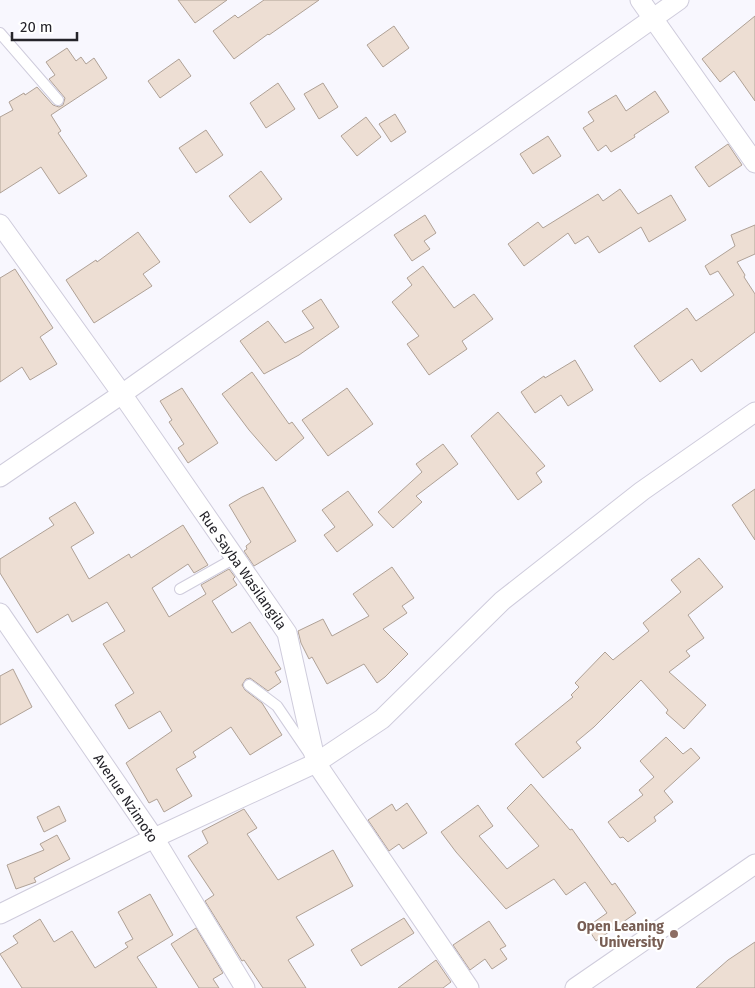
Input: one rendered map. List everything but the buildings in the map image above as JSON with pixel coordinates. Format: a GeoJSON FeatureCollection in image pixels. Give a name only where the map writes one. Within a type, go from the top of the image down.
{"type":"FeatureCollection","features":[{"type":"Feature","properties":{"kind":"street"},"geometry":{"type":"LineString","coordinates":[[640,0],[755,163]]}},
{"type":"Feature","properties":{"kind":"street"},"geometry":{"type":"LineString","coordinates":[[0,477],[122,394],[679,0]]}},
{"type":"Feature","properties":{"kind":"street","name":"Rue Sayba Wasilangila"},"geometry":{"type":"LineString","coordinates":[[0,224],[122,394],[287,633],[316,763],[469,988]]}},
{"type":"Feature","properties":{"kind":"street"},"geometry":{"type":"LineString","coordinates":[[0,914],[154,838],[316,763],[382,719],[502,601],[642,490],[755,412]]}},
{"type":"Feature","properties":{"kind":"street","name":"Avenue Nzimoto"},"geometry":{"type":"LineString","coordinates":[[0,613],[154,838],[245,988]]}},
{"type":"Feature","properties":{"kind":"street"},"geometry":{"type":"LineString","coordinates":[[575,988],[755,864]]}},
{"type":"Feature","properties":{"kind":"lane"},"geometry":{"type":"LineString","coordinates":[[0,33],[58,100]]}},
{"type":"Feature","properties":{"kind":"lane"},"geometry":{"type":"LineString","coordinates":[[180,589],[235,558]]}},
{"type":"Feature","properties":{"kind":"lane"},"geometry":{"type":"LineString","coordinates":[[249,685],[277,706],[316,763]]}},
{"type":"Feature","properties":{"kind":"place","name":"Open Leaning University"},"geometry":{"type":"Point","coordinates":[674,934]}}]}
